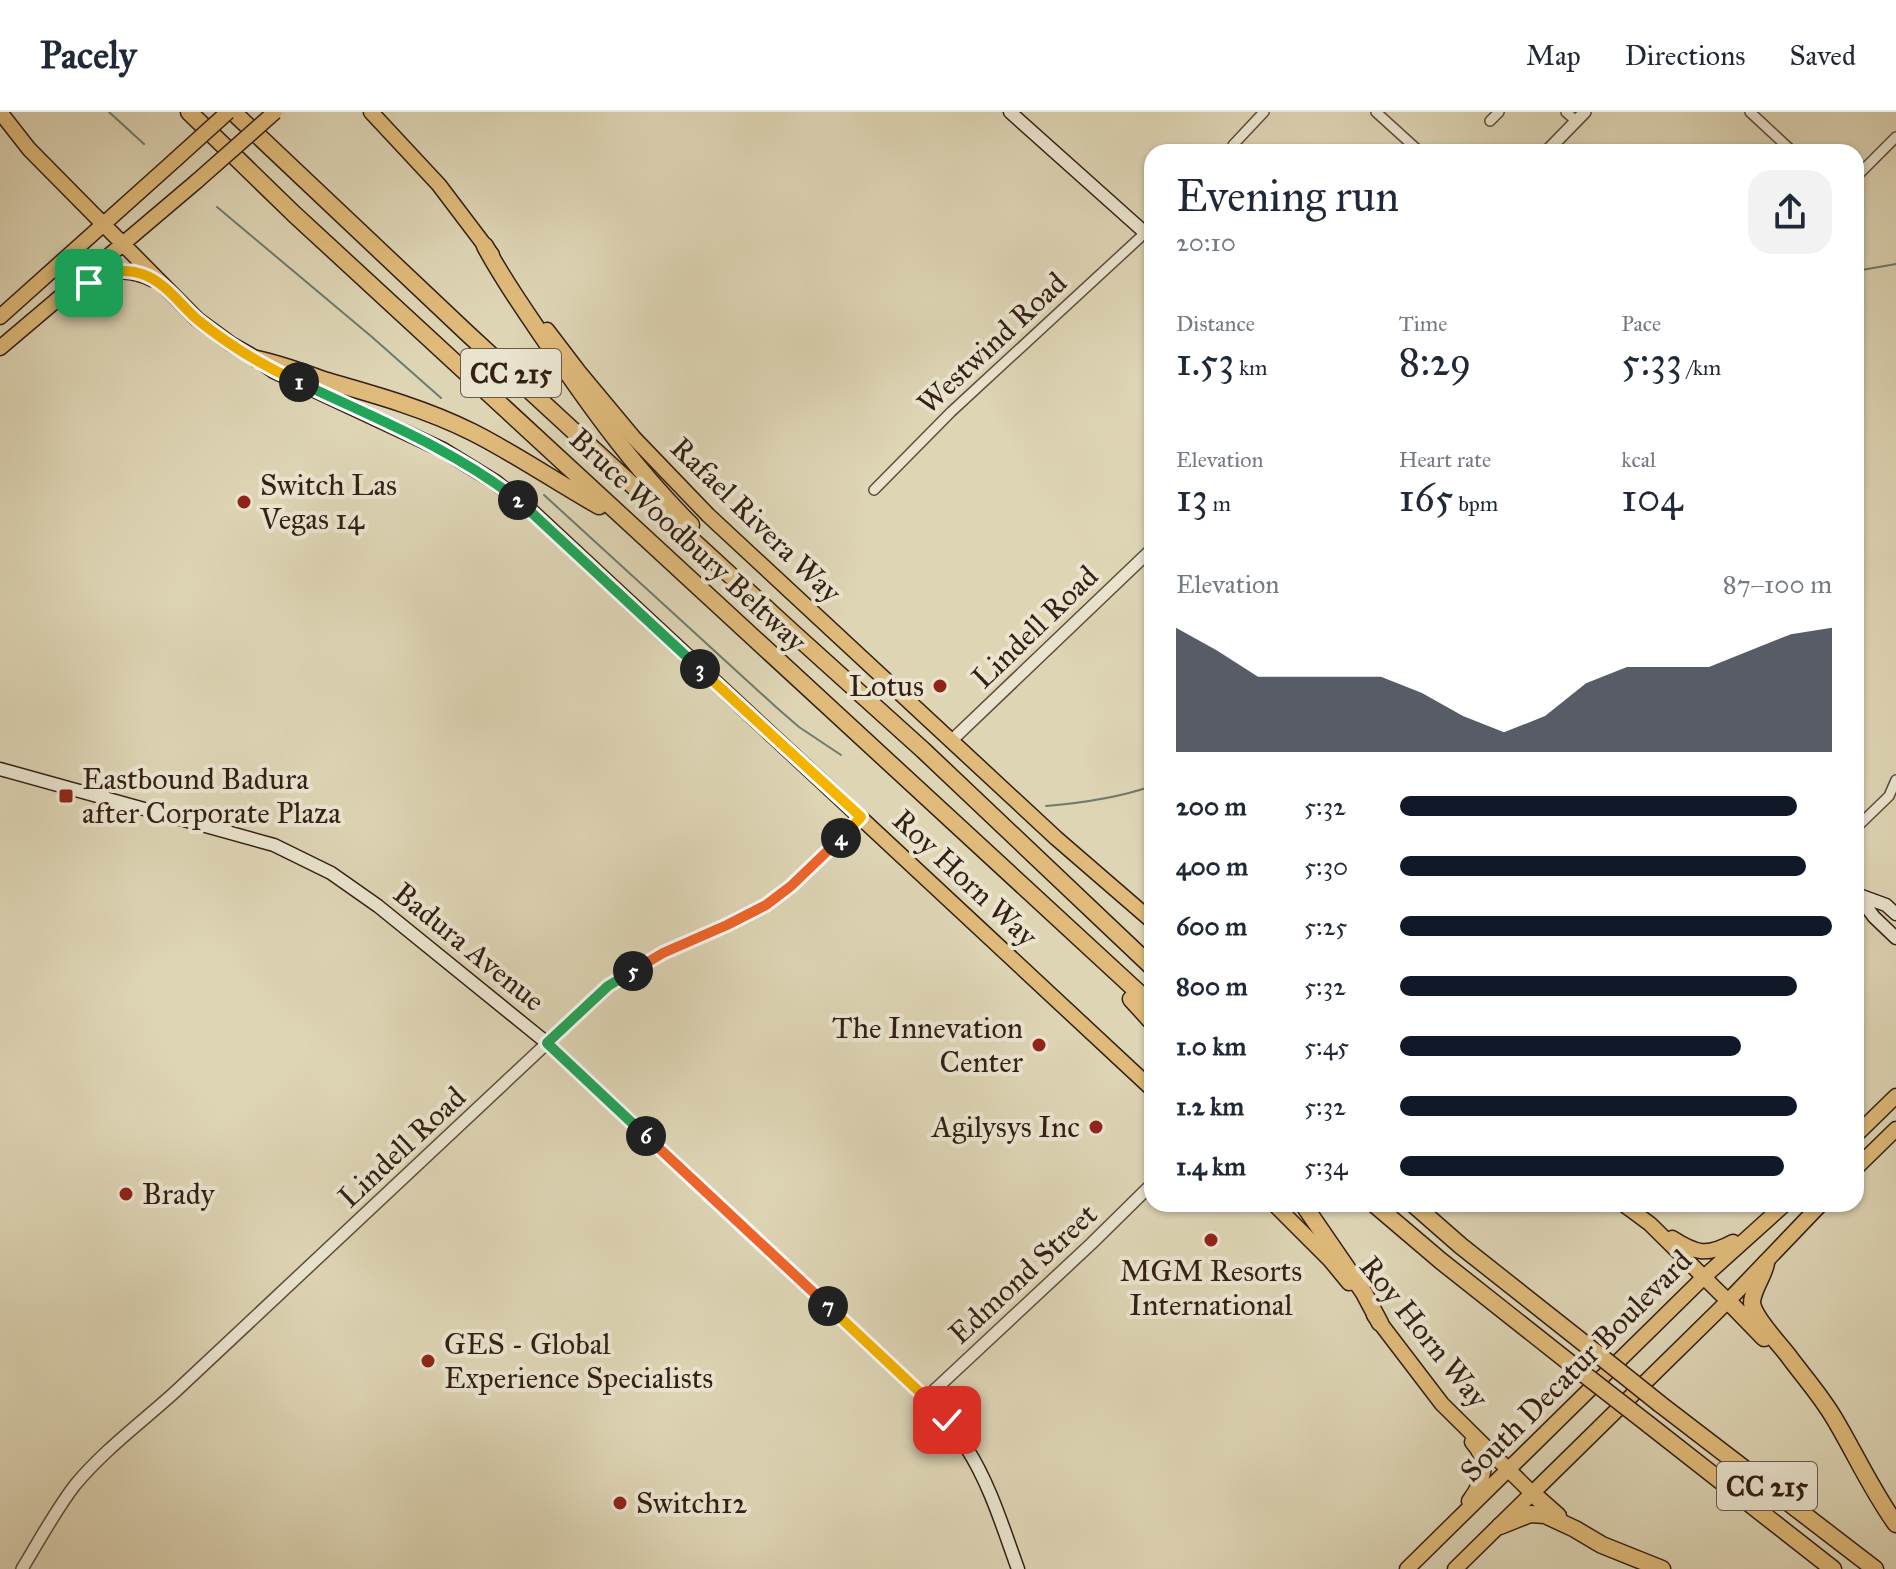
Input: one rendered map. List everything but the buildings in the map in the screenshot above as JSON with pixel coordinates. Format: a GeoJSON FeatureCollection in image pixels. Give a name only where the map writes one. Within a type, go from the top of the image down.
{"type":"FeatureCollection","features":[{"type":"Feature","properties":{"kind":"highway","name":"Bruce Woodbury Beltway"},"geometry":{"type":"LineString","coordinates":[[189,112],[294,214],[1144,998]]}},
{"type":"Feature","properties":{"kind":"highway","name":"Bruce Woodbury Beltway"},"geometry":{"type":"LineString","coordinates":[[230,112],[923,750],[1144,959]]}},
{"type":"Feature","properties":{"kind":"highway"},"geometry":{"type":"LineString","coordinates":[[485,246],[501,276],[624,452],[663,497],[769,602],[791,631]]}},
{"type":"Feature","properties":{"kind":"highway"},"geometry":{"type":"LineString","coordinates":[[257,359],[278,363],[440,417],[513,454],[622,518]]}},
{"type":"Feature","properties":{"kind":"highway"},"geometry":{"type":"LineString","coordinates":[[1057,917],[1144,1013]]}},
{"type":"Feature","properties":{"kind":"highway"},"geometry":{"type":"LineString","coordinates":[[1308,1212],[1364,1293],[1380,1323]]}},
{"type":"Feature","properties":{"kind":"highway","name":"CC 215"},"geometry":{"type":"LineString","coordinates":[[1383,1212],[1441,1261],[1833,1569]]}},
{"type":"Feature","properties":{"kind":"highway","name":"CC 215"},"geometry":{"type":"LineString","coordinates":[[1422,1212],[1660,1404],[1875,1569]]}},
{"type":"Feature","properties":{"kind":"highway"},"geometry":{"type":"LineString","coordinates":[[1766,1263],[1754,1294],[1753,1305],[1759,1318],[1816,1389],[1896,1524]]}},
{"type":"Feature","properties":{"kind":"highway"},"geometry":{"type":"LineString","coordinates":[[1728,1301],[1798,1368]]}},
{"type":"Feature","properties":{"kind":"highway"},"geometry":{"type":"LineString","coordinates":[[1533,1494],[1575,1529]]}},
{"type":"Feature","properties":{"kind":"highway"},"geometry":{"type":"LineString","coordinates":[[1500,1526],[1538,1513],[1552,1517],[1602,1545],[1662,1569]]}},
{"type":"Feature","properties":{"kind":"main road","name":"Roy Horn Way"},"geometry":{"type":"LineString","coordinates":[[0,112],[29,149],[197,319],[274,371],[433,445],[495,482],[528,508],[1144,1082]]}},
{"type":"Feature","properties":{"kind":"main road"},"geometry":{"type":"LineString","coordinates":[[0,317],[230,112]]}},
{"type":"Feature","properties":{"kind":"main road"},"geometry":{"type":"LineString","coordinates":[[0,348],[275,112]]}},
{"type":"Feature","properties":{"kind":"main road","name":"Rafael Rivera Way"},"geometry":{"type":"LineString","coordinates":[[371,112],[381,119],[439,185],[579,372],[634,438],[708,515],[1056,838],[1144,914]]}},
{"type":"Feature","properties":{"kind":"main road"},"geometry":{"type":"LineString","coordinates":[[1010,112],[1144,232]]}},
{"type":"Feature","properties":{"kind":"main road"},"geometry":{"type":"LineString","coordinates":[[77,284],[89,283],[121,270],[141,273],[158,281]]}},
{"type":"Feature","properties":{"kind":"main road","name":"Badura Avenue"},"geometry":{"type":"LineString","coordinates":[[0,769],[274,845],[331,873],[378,906],[547,1043],[926,1398],[967,1448],[992,1496],[1018,1569]]}},
{"type":"Feature","properties":{"kind":"main road"},"geometry":{"type":"LineString","coordinates":[[1864,896],[1886,905],[1896,914]]}},
{"type":"Feature","properties":{"kind":"main road"},"geometry":{"type":"LineString","coordinates":[[1864,904],[1896,938]]}},
{"type":"Feature","properties":{"kind":"main road"},"geometry":{"type":"LineString","coordinates":[[1864,1127],[1896,1096]]}},
{"type":"Feature","properties":{"kind":"main road"},"geometry":{"type":"LineString","coordinates":[[1864,1160],[1896,1129]]}},
{"type":"Feature","properties":{"kind":"main road","name":"Roy Horn Way"},"geometry":{"type":"LineString","coordinates":[[1282,1212],[1330,1260],[1442,1404],[1533,1494]]}},
{"type":"Feature","properties":{"kind":"main road"},"geometry":{"type":"LineString","coordinates":[[1634,1212],[1690,1249],[1703,1252],[1719,1249],[1755,1231]]}},
{"type":"Feature","properties":{"kind":"main road","name":"South Decatur Boulevard"},"geometry":{"type":"LineString","coordinates":[[1407,1569],[1704,1277],[1776,1212]]}},
{"type":"Feature","properties":{"kind":"main road","name":"South Decatur Boulevard"},"geometry":{"type":"LineString","coordinates":[[1455,1569],[1728,1301],[1814,1212]]}},
{"type":"Feature","properties":{"kind":"main road"},"geometry":{"type":"LineString","coordinates":[[1650,1224],[1728,1301]]}},
{"type":"Feature","properties":{"kind":"main road"},"geometry":{"type":"LineString","coordinates":[[1442,1404],[1481,1453],[1484,1465],[1478,1486],[1452,1525]]}},
{"type":"Feature","properties":{"kind":"street"},"geometry":{"type":"LineString","coordinates":[[1234,144],[1264,112]]}},
{"type":"Feature","properties":{"kind":"street"},"geometry":{"type":"LineString","coordinates":[[1376,112],[1411,144]]}},
{"type":"Feature","properties":{"kind":"street"},"geometry":{"type":"LineString","coordinates":[[1490,121],[1499,112]]}},
{"type":"Feature","properties":{"kind":"street"},"geometry":{"type":"LineString","coordinates":[[1554,144],[1580,116],[1566,112]]}},
{"type":"Feature","properties":{"kind":"street"},"geometry":{"type":"LineString","coordinates":[[1750,112],[1784,144]]}},
{"type":"Feature","properties":{"kind":"street"},"geometry":{"type":"LineString","coordinates":[[1864,169],[1896,137]]}},
{"type":"Feature","properties":{"kind":"street","name":"Westwind Road"},"geometry":{"type":"LineString","coordinates":[[874,490],[951,412],[1144,240]]}},
{"type":"Feature","properties":{"kind":"street","name":"Lindell Road"},"geometry":{"type":"LineString","coordinates":[[951,741],[1144,557]]}},
{"type":"Feature","properties":{"kind":"street"},"geometry":{"type":"LineString","coordinates":[[1864,820],[1889,796],[1896,780]]}},
{"type":"Feature","properties":{"kind":"street","name":"Lindell Road"},"geometry":{"type":"LineString","coordinates":[[22,1569],[76,1484],[108,1451],[608,986],[663,953],[766,905],[791,886],[861,817]]}},
{"type":"Feature","properties":{"kind":"street","name":"Edmond Street"},"geometry":{"type":"LineString","coordinates":[[926,1398],[1144,1192]]}},
{"type":"Feature","properties":{"kind":"waterway"},"geometry":{"type":"LineString","coordinates":[[109,112],[144,144]]}},
{"type":"Feature","properties":{"kind":"waterway"},"geometry":{"type":"LineString","coordinates":[[217,207],[441,398]]}},
{"type":"Feature","properties":{"kind":"waterway"},"geometry":{"type":"LineString","coordinates":[[1864,270],[1896,264]]}},
{"type":"Feature","properties":{"kind":"waterway"},"geometry":{"type":"LineString","coordinates":[[544,495],[776,707],[799,727],[841,755]]}},
{"type":"Feature","properties":{"kind":"waterway"},"geometry":{"type":"LineString","coordinates":[[1046,806],[1100,799],[1144,788]]}},
{"type":"Feature","properties":{"kind":"place","name":"Switch Las Vegas 14"},"geometry":{"type":"Point","coordinates":[244,502]}},
{"type":"Feature","properties":{"kind":"place","name":"Lotus"},"geometry":{"type":"Point","coordinates":[940,686]}},
{"type":"Feature","properties":{"kind":"place","name":"Eastbound Badura after Corporate Plaza"},"geometry":{"type":"Point","coordinates":[66,796]}},
{"type":"Feature","properties":{"kind":"place","name":"The Innevation Center"},"geometry":{"type":"Point","coordinates":[1039,1045]}},
{"type":"Feature","properties":{"kind":"place","name":"Agilysys Inc"},"geometry":{"type":"Point","coordinates":[1096,1127]}},
{"type":"Feature","properties":{"kind":"place","name":"Brady"},"geometry":{"type":"Point","coordinates":[126,1194]}},
{"type":"Feature","properties":{"kind":"place","name":"MGM Resorts International"},"geometry":{"type":"Point","coordinates":[1211,1240]}},
{"type":"Feature","properties":{"kind":"place","name":"GES - Global Experience Specialists"},"geometry":{"type":"Point","coordinates":[428,1361]}},
{"type":"Feature","properties":{"kind":"place","name":"Switch12"},"geometry":{"type":"Point","coordinates":[620,1503]}},
{"type":"Feature","properties":{"kind":"route"},"geometry":{"type":"LineString","coordinates":[[89,283],[121,270],[141,273],[158,281],[197,319],[274,371],[422,439],[495,482],[528,508],[861,817],[791,886],[766,905],[663,953],[608,986],[547,1043],[947,1420]]}}]}
